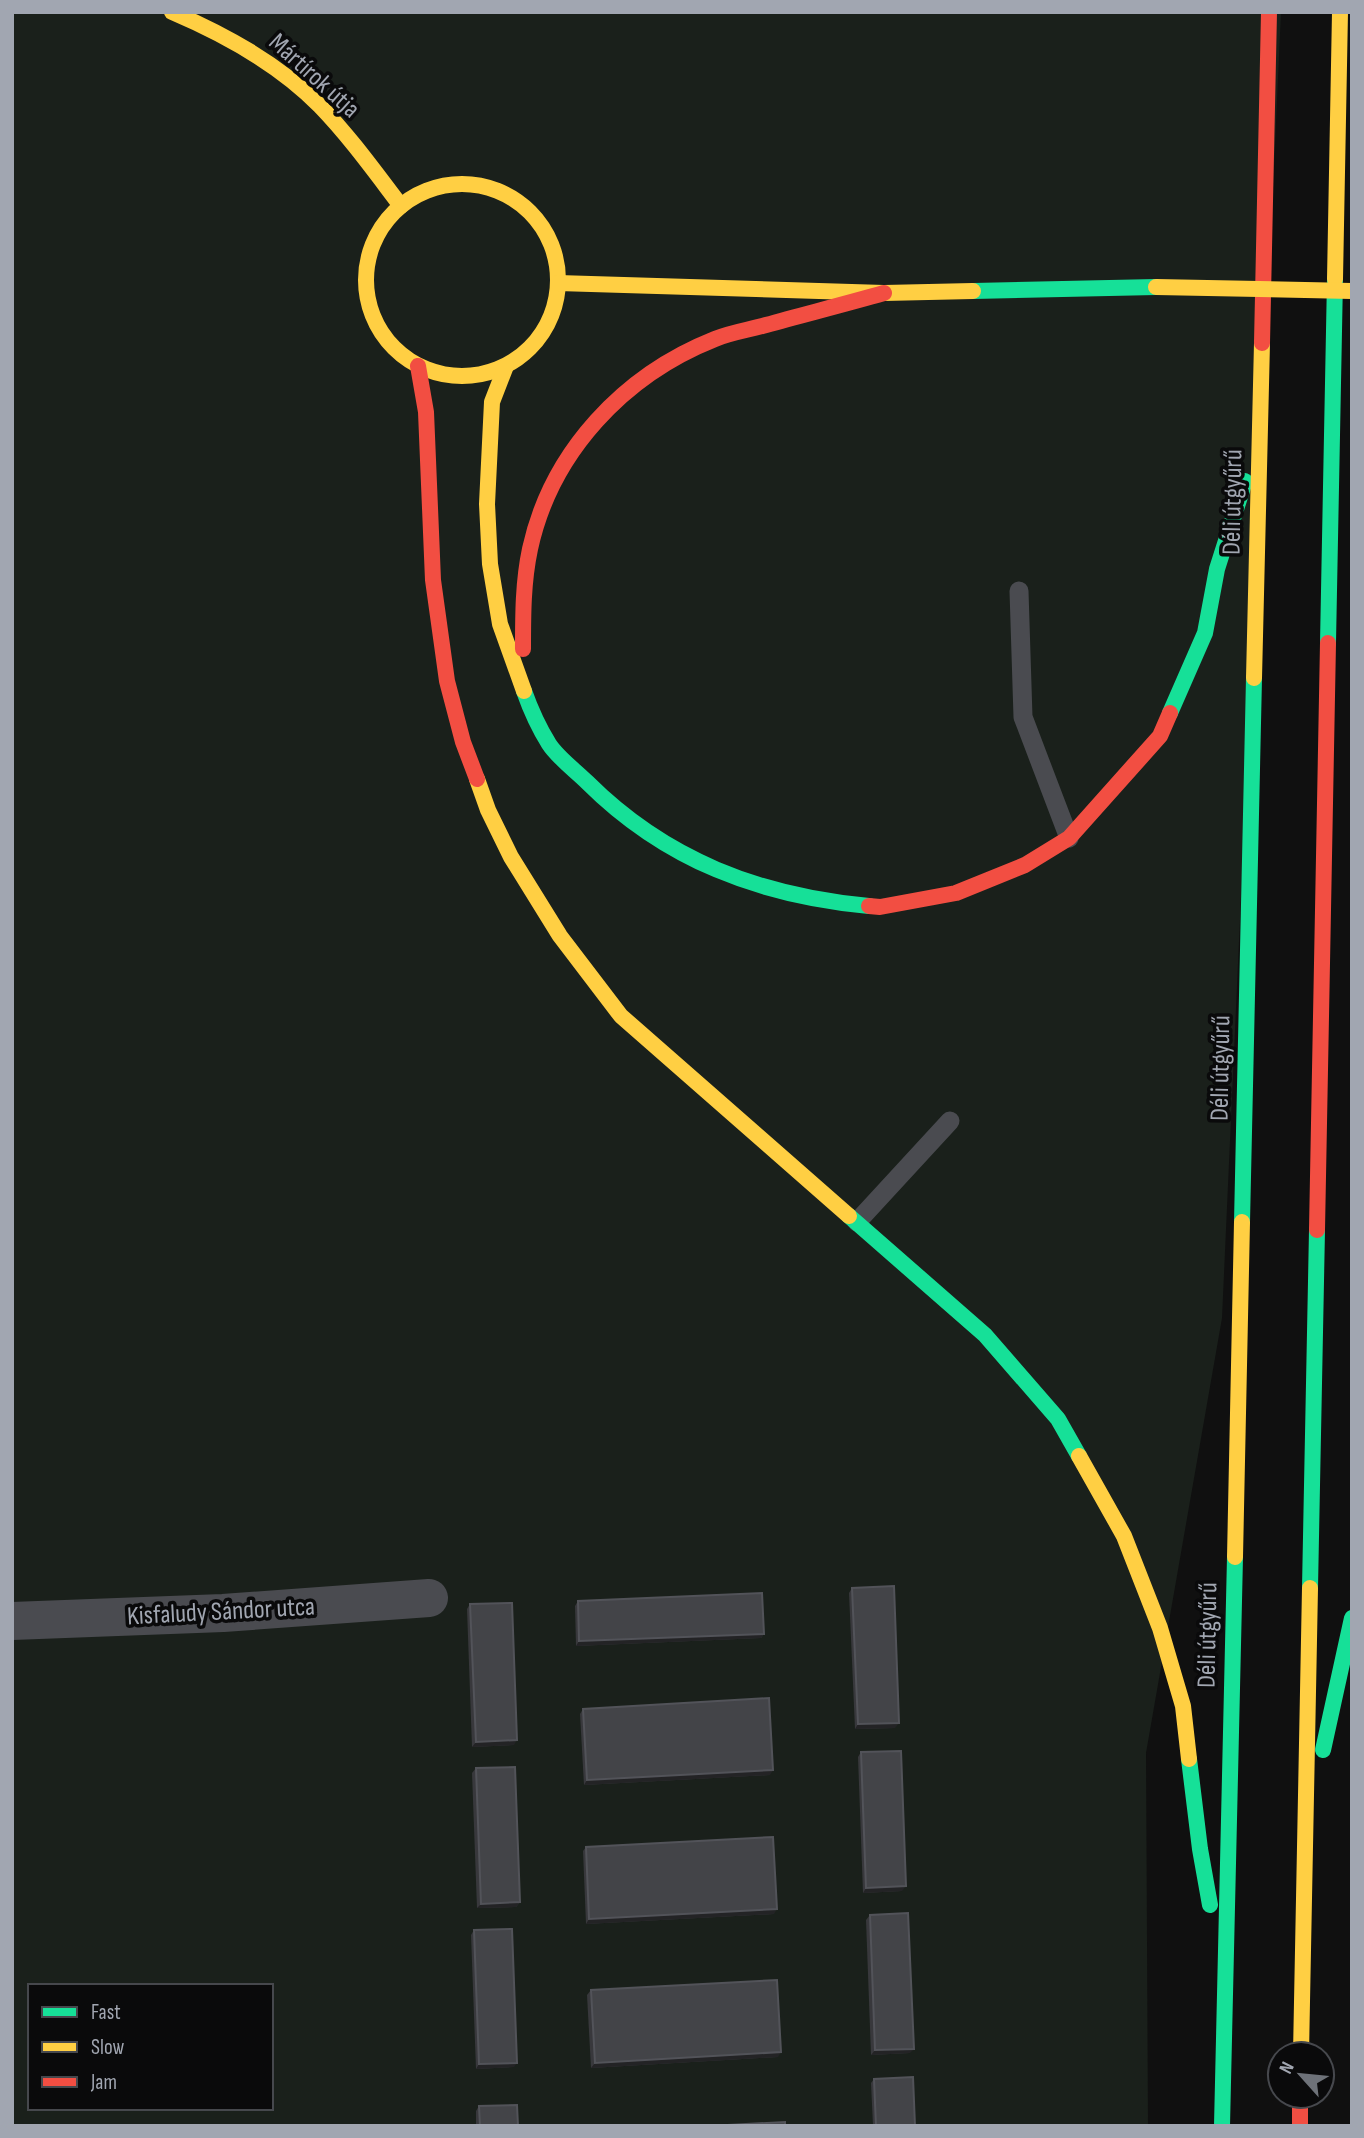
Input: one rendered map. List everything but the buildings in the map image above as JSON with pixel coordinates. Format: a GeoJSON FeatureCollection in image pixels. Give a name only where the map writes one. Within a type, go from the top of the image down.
{"type":"FeatureCollection","features":[{"type":"Feature","properties":{"kind":"main road","name":"Mártírok útja"},"geometry":{"type":"LineString","coordinates":[[172,12],[252,52],[296,86],[334,121],[401,206]]}},
{"type":"Feature","properties":{"kind":"main road","name":"Déli útgyűrű"},"geometry":{"type":"LineString","coordinates":[[1222,2126],[1269,12]]}},
{"type":"Feature","properties":{"kind":"main road"},"geometry":{"type":"LineString","coordinates":[[1301,2040],[1340,12]]}},
{"type":"Feature","properties":{"kind":"main road"},"geometry":{"type":"LineString","coordinates":[[449,185],[477,185],[503,193],[526,208],[544,229],[555,255],[558,282],[554,308],[544,331],[527,351],[506,366],[477,375],[447,375],[418,366],[396,350],[379,329],[369,303],[366,276],[371,250],[383,226],[401,206],[424,192],[449,185]]}},
{"type":"Feature","properties":{"kind":"main road"},"geometry":{"type":"LineString","coordinates":[[558,282],[884,293],[1156,287],[1352,291]]}},
{"type":"Feature","properties":{"kind":"main road"},"geometry":{"type":"LineString","coordinates":[[525,695],[521,620],[526,569],[535,524],[557,471],[590,425],[638,380],[711,340],[884,293]]}},
{"type":"Feature","properties":{"kind":"main road"},"geometry":{"type":"LineString","coordinates":[[418,366],[426,412],[433,580],[447,681],[463,742],[488,810],[511,857],[560,936],[621,1016],[985,1335],[1058,1419],[1124,1536],[1160,1628],[1183,1706],[1200,1849],[1225,1990]]}},
{"type":"Feature","properties":{"kind":"main road"},"geometry":{"type":"LineString","coordinates":[[506,366],[492,402],[487,504],[489,552],[500,624],[525,695],[550,745],[603,798],[642,829],[698,863],[753,884],[826,902],[880,907],[956,893],[1025,865],[1069,838],[1160,736],[1205,633],[1217,569],[1244,488],[1260,385]]}},
{"type":"Feature","properties":{"kind":"main road"},"geometry":{"type":"LineString","coordinates":[[1305,1834],[1352,1618]]}},
{"type":"Feature","properties":{"kind":"street","name":"Kisfaludy Sándor utca"},"geometry":{"type":"LineString","coordinates":[[12,1621],[223,1613],[429,1598]]}},
{"type":"Feature","properties":{"kind":"lane"},"geometry":{"type":"LineString","coordinates":[[1019,591],[1023,717],[1069,838]]}},
{"type":"Feature","properties":{"kind":"lane"},"geometry":{"type":"LineString","coordinates":[[857,1222],[950,1121]]}},
{"type":"Feature","properties":{"kind":"shaded area"},"geometry":{"type":"Polygon","coordinates":[[[12,12],[1281,12],[1222,1318],[1146,1753],[1148,2126],[12,2126],[12,12]]]}},
{"type":"Feature","properties":{"kind":"traffic: fast"},"geometry":{"type":"LineString","coordinates":[[1328,643],[1335,279]]}},
{"type":"Feature","properties":{"kind":"traffic: fast"},"geometry":{"type":"LineString","coordinates":[[973,291],[1156,287]]}},
{"type":"Feature","properties":{"kind":"traffic: fast"},"geometry":{"type":"LineString","coordinates":[[1170,713],[1205,633],[1217,569],[1245,481]]}},
{"type":"Feature","properties":{"kind":"traffic: fast"},"geometry":{"type":"LineString","coordinates":[[1242,1222],[1254,678]]}},
{"type":"Feature","properties":{"kind":"traffic: fast"},"geometry":{"type":"LineString","coordinates":[[524,691],[542,731],[557,754],[617,809],[649,833],[716,870],[752,883],[829,901],[869,906]]}},
{"type":"Feature","properties":{"kind":"traffic: fast"},"geometry":{"type":"LineString","coordinates":[[849,1216],[985,1335],[1058,1419],[1079,1456]]}},
{"type":"Feature","properties":{"kind":"traffic: fast"},"geometry":{"type":"LineString","coordinates":[[1310,1588],[1317,1230]]}},
{"type":"Feature","properties":{"kind":"traffic: fast"},"geometry":{"type":"LineString","coordinates":[[1222,2126],[1235,1557]]}},
{"type":"Feature","properties":{"kind":"traffic: fast"},"geometry":{"type":"LineString","coordinates":[[1323,1750],[1352,1618]]}},
{"type":"Feature","properties":{"kind":"traffic: fast"},"geometry":{"type":"LineString","coordinates":[[1189,1759],[1210,1905]]}},
{"type":"Feature","properties":{"kind":"traffic: slow"},"geometry":{"type":"LineString","coordinates":[[172,12],[251,52],[304,91],[342,130],[401,206]]}},
{"type":"Feature","properties":{"kind":"traffic: slow"},"geometry":{"type":"LineString","coordinates":[[1335,279],[1340,12]]}},
{"type":"Feature","properties":{"kind":"traffic: slow"},"geometry":{"type":"LineString","coordinates":[[462,184],[499,192],[530,212],[550,243],[558,280],[550,317],[530,348],[499,368],[462,376],[425,368],[394,348],[374,317],[366,280],[374,243],[394,212],[425,192],[462,184]]}},
{"type":"Feature","properties":{"kind":"traffic: slow"},"geometry":{"type":"LineString","coordinates":[[558,283],[884,293],[973,291]]}},
{"type":"Feature","properties":{"kind":"traffic: slow"},"geometry":{"type":"LineString","coordinates":[[1156,287],[1352,291]]}},
{"type":"Feature","properties":{"kind":"traffic: slow"},"geometry":{"type":"LineString","coordinates":[[1254,678],[1262,343]]}},
{"type":"Feature","properties":{"kind":"traffic: slow"},"geometry":{"type":"LineString","coordinates":[[506,366],[492,402],[487,504],[490,564],[500,624],[524,691]]}},
{"type":"Feature","properties":{"kind":"traffic: slow"},"geometry":{"type":"LineString","coordinates":[[477,779],[488,810],[511,857],[560,936],[621,1016],[849,1216]]}},
{"type":"Feature","properties":{"kind":"traffic: slow"},"geometry":{"type":"LineString","coordinates":[[1235,1557],[1242,1222]]}},
{"type":"Feature","properties":{"kind":"traffic: slow"},"geometry":{"type":"LineString","coordinates":[[1079,1456],[1124,1536],[1160,1628],[1183,1706],[1189,1759]]}},
{"type":"Feature","properties":{"kind":"traffic: slow"},"geometry":{"type":"LineString","coordinates":[[1301,2040],[1310,1588]]}},
{"type":"Feature","properties":{"kind":"traffic: jam"},"geometry":{"type":"LineString","coordinates":[[1262,343],[1269,12]]}},
{"type":"Feature","properties":{"kind":"traffic: jam"},"geometry":{"type":"LineString","coordinates":[[523,649],[526,574],[540,514],[555,480],[596,421],[651,373],[682,354],[715,339],[884,293]]}},
{"type":"Feature","properties":{"kind":"traffic: jam"},"geometry":{"type":"LineString","coordinates":[[418,366],[426,412],[433,580],[447,681],[463,742],[477,779]]}},
{"type":"Feature","properties":{"kind":"traffic: jam"},"geometry":{"type":"LineString","coordinates":[[1317,1230],[1328,643]]}},
{"type":"Feature","properties":{"kind":"traffic: jam"},"geometry":{"type":"LineString","coordinates":[[869,906],[880,907],[956,893],[1025,865],[1069,838],[1160,736],[1170,713]]}},
{"type":"Feature","properties":{"kind":"traffic: jam"},"geometry":{"type":"LineString","coordinates":[[1300,2110],[1300,2126]]}}]}
